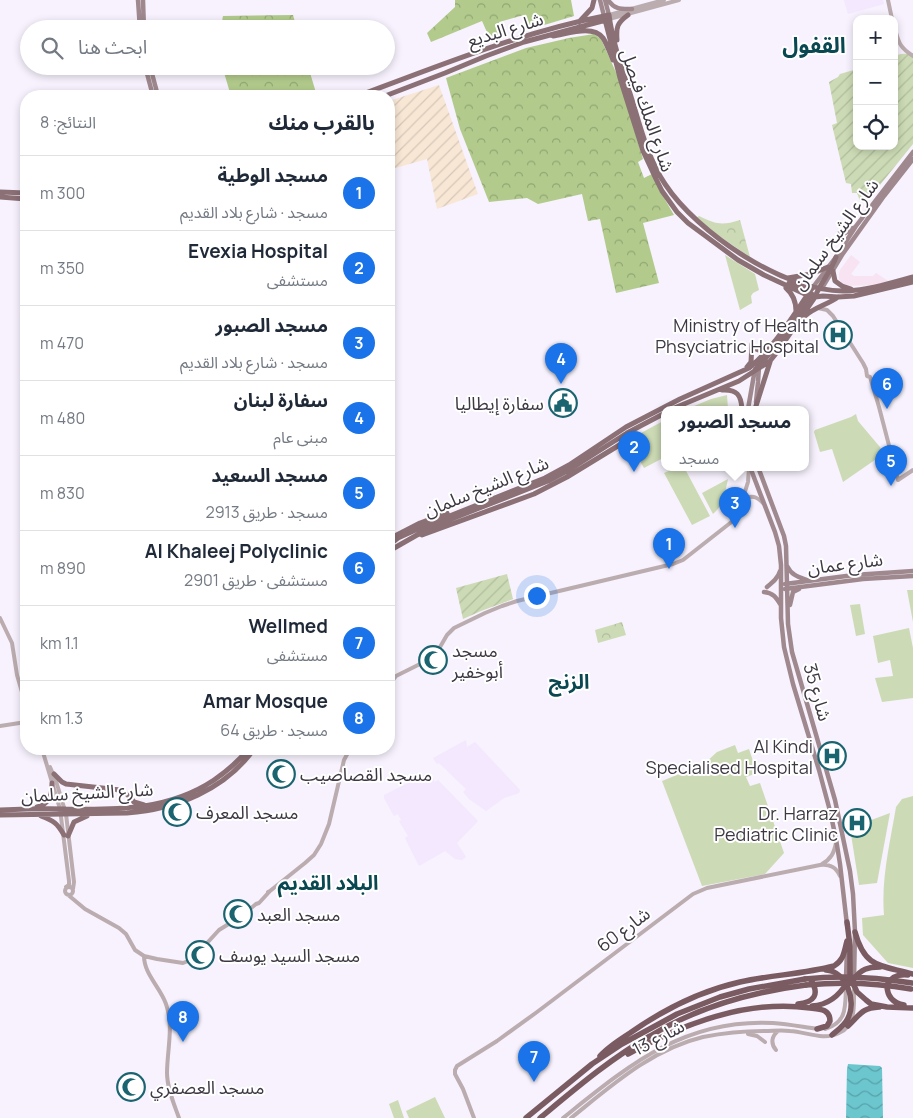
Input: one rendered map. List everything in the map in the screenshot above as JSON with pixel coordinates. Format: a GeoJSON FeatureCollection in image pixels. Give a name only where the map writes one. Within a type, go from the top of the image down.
{"type":"FeatureCollection","features":[{"type":"Feature","properties":{"kind":"highway"},"geometry":{"type":"LineString","coordinates":[[832,1035],[844,1024],[850,1010],[850,946],[847,922]]}},
{"type":"Feature","properties":{"kind":"highway"},"geometry":{"type":"LineString","coordinates":[[855,932],[864,955],[873,962],[913,975]]}},
{"type":"Feature","properties":{"kind":"highway"},"geometry":{"type":"LineString","coordinates":[[807,971],[834,966],[839,963],[847,941]]}},
{"type":"Feature","properties":{"kind":"highway"},"geometry":{"type":"LineString","coordinates":[[850,984],[855,966]]}},
{"type":"Feature","properties":{"kind":"highway"},"geometry":{"type":"LineString","coordinates":[[805,1007],[817,1006],[834,998],[864,969],[870,967],[889,968]]}},
{"type":"Feature","properties":{"kind":"highway"},"geometry":{"type":"LineString","coordinates":[[526,1118],[610,1047],[638,1028],[693,997],[738,982],[807,971],[834,971],[872,1004],[887,1007]]}},
{"type":"Feature","properties":{"kind":"highway"},"geometry":{"type":"LineString","coordinates":[[782,974],[807,977],[815,988],[814,997],[807,1003],[789,1006]]}},
{"type":"Feature","properties":{"kind":"highway"},"geometry":{"type":"LineString","coordinates":[[913,975],[904,974],[893,978],[888,982],[886,988],[893,1001],[913,1008]]}},
{"type":"Feature","properties":{"kind":"highway"},"geometry":{"type":"LineString","coordinates":[[592,1064],[622,1044],[677,1014],[720,997],[749,989],[836,977],[868,977],[912,986]]}},
{"type":"Feature","properties":{"kind":"highway"},"geometry":{"type":"LineString","coordinates":[[540,1118],[596,1072],[623,1052],[651,1035],[700,1012],[723,1004],[805,982]]}},
{"type":"Feature","properties":{"kind":"highway"},"geometry":{"type":"LineString","coordinates":[[596,1072],[656,1038],[691,1024],[742,1010],[789,1006],[822,1010],[829,1014],[829,1024],[817,1029]]}},
{"type":"Feature","properties":{"kind":"highway"},"geometry":{"type":"LineString","coordinates":[[848,1026],[864,1010],[873,1007],[913,1008]]}},
{"type":"Feature","properties":{"kind":"main road"},"geometry":{"type":"LineString","coordinates":[[138,0],[139,20]]}},
{"type":"Feature","properties":{"kind":"main road"},"geometry":{"type":"LineString","coordinates":[[143,0],[144,20]]}},
{"type":"Feature","properties":{"kind":"main road"},"geometry":{"type":"LineString","coordinates":[[579,22],[592,8],[594,0]]}},
{"type":"Feature","properties":{"kind":"main road","name":"شارع الملك فيصل"},"geometry":{"type":"LineString","coordinates":[[600,0],[607,18],[643,151],[669,201],[688,223],[738,260],[780,283],[814,293]]}},
{"type":"Feature","properties":{"kind":"main road"},"geometry":{"type":"LineString","coordinates":[[606,0],[618,8],[632,9]]}},
{"type":"Feature","properties":{"kind":"main road","name":"شارع الملك فيصل"},"geometry":{"type":"LineString","coordinates":[[606,0],[607,18]]}},
{"type":"Feature","properties":{"kind":"main road"},"geometry":{"type":"LineString","coordinates":[[623,78],[616,32],[618,24],[628,15]]}},
{"type":"Feature","properties":{"kind":"main road","name":"شارع البديع"},"geometry":{"type":"LineString","coordinates":[[374,90],[523,36],[579,22],[607,18]]}},
{"type":"Feature","properties":{"kind":"main road","name":"شارع البديع"},"geometry":{"type":"LineString","coordinates":[[395,92],[528,41],[607,18]]}},
{"type":"Feature","properties":{"kind":"main road"},"geometry":{"type":"LineString","coordinates":[[528,41],[583,31],[595,32],[605,42],[623,78]]}},
{"type":"Feature","properties":{"kind":"main road"},"geometry":{"type":"LineString","coordinates":[[147,75],[151,90]]}},
{"type":"Feature","properties":{"kind":"main road"},"geometry":{"type":"LineString","coordinates":[[152,75],[156,90]]}},
{"type":"Feature","properties":{"kind":"main road","name":"شارع الملك فيصل"},"geometry":{"type":"LineString","coordinates":[[623,78],[652,158],[664,183],[676,199],[692,217],[720,240],[756,264],[814,293]]}},
{"type":"Feature","properties":{"kind":"main road","name":"شارع الشيخ سلمان"},"geometry":{"type":"LineString","coordinates":[[679,406],[739,381],[758,365],[796,311],[814,293],[831,269],[836,257],[856,226],[913,152]]}},
{"type":"Feature","properties":{"kind":"main road","name":"شارع الشيخ سلمان"},"geometry":{"type":"LineString","coordinates":[[666,406],[743,371],[770,361],[799,321],[814,293],[913,158]]}},
{"type":"Feature","properties":{"kind":"main road"},"geometry":{"type":"LineString","coordinates":[[0,192],[20,193]]}},
{"type":"Feature","properties":{"kind":"main road"},"geometry":{"type":"LineString","coordinates":[[0,197],[20,199]]}},
{"type":"Feature","properties":{"kind":"main road"},"geometry":{"type":"LineString","coordinates":[[840,232],[845,232],[856,226]]}},
{"type":"Feature","properties":{"kind":"main road"},"geometry":{"type":"LineString","coordinates":[[789,335],[792,326],[836,257]]}},
{"type":"Feature","properties":{"kind":"main road"},"geometry":{"type":"LineString","coordinates":[[786,278],[806,276],[831,269],[837,284],[856,289]]}},
{"type":"Feature","properties":{"kind":"main road"},"geometry":{"type":"LineString","coordinates":[[764,275],[823,296],[838,297],[862,295],[913,282]]}},
{"type":"Feature","properties":{"kind":"main road"},"geometry":{"type":"LineString","coordinates":[[814,293],[847,291],[913,277]]}},
{"type":"Feature","properties":{"kind":"main road"},"geometry":{"type":"LineString","coordinates":[[780,283],[795,300],[796,311]]}},
{"type":"Feature","properties":{"kind":"main road"},"geometry":{"type":"LineString","coordinates":[[814,293],[850,294],[860,292],[865,288]]}},
{"type":"Feature","properties":{"kind":"main road"},"geometry":{"type":"LineString","coordinates":[[799,321],[815,309],[830,303],[838,297]]}},
{"type":"Feature","properties":{"kind":"main road"},"geometry":{"type":"LineString","coordinates":[[749,406],[758,365],[782,339],[787,326]]}},
{"type":"Feature","properties":{"kind":"main road"},"geometry":{"type":"LineString","coordinates":[[756,349],[763,351],[776,340]]}},
{"type":"Feature","properties":{"kind":"main road"},"geometry":{"type":"LineString","coordinates":[[743,371],[751,362],[752,344]]}},
{"type":"Feature","properties":{"kind":"main road"},"geometry":{"type":"LineString","coordinates":[[756,406],[770,361]]}},
{"type":"Feature","properties":{"kind":"main road"},"geometry":{"type":"LineString","coordinates":[[755,406],[758,365]]}},
{"type":"Feature","properties":{"kind":"main road"},"geometry":{"type":"LineString","coordinates":[[712,392],[734,391],[740,397],[742,406]]}},
{"type":"Feature","properties":{"kind":"main road","name":"شارع الشيخ سلمان"},"geometry":{"type":"LineString","coordinates":[[395,540],[421,525],[507,490],[534,484],[569,465],[634,422],[661,408]]}},
{"type":"Feature","properties":{"kind":"main road","name":"شارع الشيخ سلمان"},"geometry":{"type":"LineString","coordinates":[[395,548],[431,527],[532,488],[569,470],[627,432],[661,415]]}},
{"type":"Feature","properties":{"kind":"main road"},"geometry":{"type":"LineString","coordinates":[[414,537],[430,533],[534,494],[567,477],[620,445],[624,441],[627,432]]}},
{"type":"Feature","properties":{"kind":"main road","name":"شارع 35"},"geometry":{"type":"LineString","coordinates":[[751,471],[775,532],[784,565],[790,637],[795,665],[840,819],[853,894],[855,966]]}},
{"type":"Feature","properties":{"kind":"main road","name":"شارع 35"},"geometry":{"type":"LineString","coordinates":[[759,471],[781,526],[786,546],[780,606],[782,634],[786,659],[823,783],[836,839],[847,922],[850,984]]}},
{"type":"Feature","properties":{"kind":"main road"},"geometry":{"type":"LineString","coordinates":[[532,488],[534,494]]}},
{"type":"Feature","properties":{"kind":"main road"},"geometry":{"type":"LineString","coordinates":[[395,536],[421,525]]}},
{"type":"Feature","properties":{"kind":"main road"},"geometry":{"type":"LineString","coordinates":[[780,606],[773,594],[765,589],[778,576],[784,565],[795,576],[810,582]]}},
{"type":"Feature","properties":{"kind":"main road","name":"شارع عمان"},"geometry":{"type":"LineString","coordinates":[[781,587],[854,575],[913,571]]}},
{"type":"Feature","properties":{"kind":"main road","name":"شارع عمان"},"geometry":{"type":"LineString","coordinates":[[787,586],[803,587],[863,579],[913,576]]}},
{"type":"Feature","properties":{"kind":"main road"},"geometry":{"type":"LineString","coordinates":[[788,611],[793,592],[803,587]]}},
{"type":"Feature","properties":{"kind":"main road","name":"شارع الشيخ سلمان"},"geometry":{"type":"LineString","coordinates":[[0,815],[151,805],[180,797],[210,783],[235,764],[243,755]]}},
{"type":"Feature","properties":{"kind":"main road","name":"شارع الشيخ سلمان"},"geometry":{"type":"LineString","coordinates":[[0,810],[30,809],[91,814],[142,812],[159,809],[201,794],[238,768],[249,755]]}},
{"type":"Feature","properties":{"kind":"main road"},"geometry":{"type":"LineString","coordinates":[[54,774],[66,784],[120,790],[137,803],[151,805]]}},
{"type":"Feature","properties":{"kind":"main road"},"geometry":{"type":"LineString","coordinates":[[30,809],[43,805],[48,801],[52,792],[52,783]]}},
{"type":"Feature","properties":{"kind":"main road"},"geometry":{"type":"LineString","coordinates":[[36,814],[58,824],[66,836],[74,822],[91,814]]}},
{"type":"Feature","properties":{"kind":"street","name":"شارع البديع"},"geometry":{"type":"LineString","coordinates":[[607,18],[664,0]]}},
{"type":"Feature","properties":{"kind":"street","name":"شارع البديع"},"geometry":{"type":"LineString","coordinates":[[607,18],[628,15],[679,0]]}},
{"type":"Feature","properties":{"kind":"street"},"geometry":{"type":"LineString","coordinates":[[888,0],[891,15]]}},
{"type":"Feature","properties":{"kind":"street"},"geometry":{"type":"LineString","coordinates":[[898,39],[900,46],[913,56]]}},
{"type":"Feature","properties":{"kind":"street"},"geometry":{"type":"LineString","coordinates":[[815,309],[824,309],[832,314],[863,363],[867,376],[870,377],[898,480],[913,470]]}},
{"type":"Feature","properties":{"kind":"street"},"geometry":{"type":"LineString","coordinates":[[736,517],[747,488],[749,471]]}},
{"type":"Feature","properties":{"kind":"street"},"geometry":{"type":"LineString","coordinates":[[395,677],[436,654],[447,636],[459,625],[516,602],[681,561],[725,528],[736,517],[749,496],[755,497],[765,504]]}},
{"type":"Feature","properties":{"kind":"street"},"geometry":{"type":"LineString","coordinates":[[0,618],[12,643],[20,685]]}},
{"type":"Feature","properties":{"kind":"street"},"geometry":{"type":"LineString","coordinates":[[0,726],[20,723]]}},
{"type":"Feature","properties":{"kind":"street"},"geometry":{"type":"LineString","coordinates":[[44,755],[63,811]]}},
{"type":"Feature","properties":{"kind":"street"},"geometry":{"type":"LineString","coordinates":[[47,763],[54,774],[63,811],[70,881],[65,890],[67,894],[85,909],[120,928],[126,934],[135,950],[144,956],[178,963],[189,961],[196,956],[219,930],[243,915],[262,896],[310,859],[322,844],[347,755]]}},
{"type":"Feature","properties":{"kind":"street"},"geometry":{"type":"LineString","coordinates":[[66,836],[74,882],[73,891],[75,898],[85,909]]}},
{"type":"Feature","properties":{"kind":"street"},"geometry":{"type":"LineString","coordinates":[[820,865],[831,858],[836,839]]}},
{"type":"Feature","properties":{"kind":"street"},"geometry":{"type":"LineString","coordinates":[[820,865],[835,868],[842,881]]}},
{"type":"Feature","properties":{"kind":"street","name":"شارع 60"},"geometry":{"type":"LineString","coordinates":[[474,1118],[458,1080],[458,1069],[463,1062],[544,1008],[699,890],[820,865]]}},
{"type":"Feature","properties":{"kind":"street"},"geometry":{"type":"LineString","coordinates":[[66,887],[70,887],[73,891]]}},
{"type":"Feature","properties":{"kind":"street"},"geometry":{"type":"LineString","coordinates":[[67,894],[70,895],[73,891]]}},
{"type":"Feature","properties":{"kind":"street"},"geometry":{"type":"LineString","coordinates":[[144,956],[148,972],[167,1006],[170,1028],[167,1075],[179,1118]]}},
{"type":"Feature","properties":{"kind":"street"},"geometry":{"type":"LineString","coordinates":[[832,1035],[839,1033],[852,1020],[854,1013],[850,984]]}},
{"type":"Feature","properties":{"kind":"street"},"geometry":{"type":"LineString","coordinates":[[817,1029],[827,1029],[842,1019],[845,1013],[850,984]]}},
{"type":"Feature","properties":{"kind":"street","name":"شارع 13"},"geometry":{"type":"LineString","coordinates":[[563,1118],[611,1080],[648,1055],[678,1039],[716,1027],[738,1024],[782,1024],[817,1029]]}},
{"type":"Feature","properties":{"kind":"street","name":"شارع 13"},"geometry":{"type":"LineString","coordinates":[[571,1118],[613,1084],[649,1060],[682,1044],[711,1036],[763,1031],[791,1031],[822,1036],[832,1035]]}},
{"type":"Feature","properties":{"kind":"street"},"geometry":{"type":"LineString","coordinates":[[776,1050],[773,1047],[772,1040],[778,1031]]}},
{"type":"Feature","properties":{"kind":"street"},"geometry":{"type":"LineString","coordinates":[[711,1036],[714,1038],[751,1034],[765,1042]]}},
{"type":"Feature","properties":{"kind":"shaded area"},"geometry":{"type":"Polygon","coordinates":[[[844,0],[883,0],[884,4],[848,14],[844,0]]]}},
{"type":"Feature","properties":{"kind":"shaded area"},"geometry":{"type":"Polygon","coordinates":[[[439,85],[478,194],[437,209],[427,159],[395,168],[395,99],[439,85]]]}},
{"type":"Feature","properties":{"kind":"shaded area"},"geometry":{"type":"Polygon","coordinates":[[[851,255],[860,262],[851,274],[854,276],[873,276],[876,273],[888,281],[884,285],[846,286],[839,279],[839,274],[851,255]]]}},
{"type":"Feature","properties":{"kind":"shaded area"},"geometry":{"type":"Polygon","coordinates":[[[466,740],[467,747],[475,742],[520,790],[519,793],[504,798],[486,811],[469,799],[463,792],[466,789],[439,763],[437,764],[433,758],[466,740]]]}},
{"type":"Feature","properties":{"kind":"shaded area"},"geometry":{"type":"Polygon","coordinates":[[[430,773],[435,782],[438,780],[478,821],[457,843],[466,857],[462,860],[455,859],[445,851],[419,866],[405,838],[408,836],[399,821],[401,820],[398,814],[394,816],[384,795],[430,773]]]}},
{"type":"Feature","properties":{"kind":"green space"},"geometry":{"type":"Polygon","coordinates":[[[455,0],[571,0],[574,16],[531,29],[524,15],[499,22],[503,37],[491,41],[482,21],[431,42],[427,33],[455,7],[455,0]]]}},
{"type":"Feature","properties":{"kind":"green space"},"geometry":{"type":"Polygon","coordinates":[[[293,15],[294,20],[222,20],[223,16],[293,15]]]}},
{"type":"Feature","properties":{"kind":"green space"},"geometry":{"type":"Polygon","coordinates":[[[594,34],[601,39],[619,79],[643,159],[638,162],[644,178],[652,174],[674,215],[643,223],[659,283],[616,293],[600,219],[588,221],[582,194],[538,204],[527,198],[489,202],[460,129],[446,78],[526,48],[594,34]]]}},
{"type":"Feature","properties":{"kind":"green space"},"geometry":{"type":"Polygon","coordinates":[[[913,53],[913,144],[867,201],[860,201],[857,193],[852,193],[851,184],[846,183],[832,125],[837,123],[829,82],[840,74],[853,70],[853,150],[898,150],[898,55],[913,53]]]}},
{"type":"Feature","properties":{"kind":"green space"},"geometry":{"type":"Polygon","coordinates":[[[225,75],[311,75],[315,90],[229,90],[225,75]]]}},
{"type":"Feature","properties":{"kind":"green space"},"geometry":{"type":"Polygon","coordinates":[[[699,216],[719,223],[740,220],[750,257],[703,225],[696,218],[699,216]]]}},
{"type":"Feature","properties":{"kind":"green space"},"geometry":{"type":"Polygon","coordinates":[[[725,255],[755,274],[759,290],[751,296],[752,303],[740,310],[725,255]]]}},
{"type":"Feature","properties":{"kind":"green space"},"geometry":{"type":"Polygon","coordinates":[[[727,395],[728,406],[694,406],[727,395]]]}},
{"type":"Feature","properties":{"kind":"green space"},"geometry":{"type":"Polygon","coordinates":[[[856,414],[858,421],[885,453],[843,482],[832,449],[820,452],[814,432],[856,414]]]}},
{"type":"Feature","properties":{"kind":"green space"},"geometry":{"type":"Polygon","coordinates":[[[661,422],[661,459],[644,468],[628,440],[661,422]]]}},
{"type":"Feature","properties":{"kind":"green space"},"geometry":{"type":"Polygon","coordinates":[[[668,471],[686,471],[710,516],[692,525],[664,473],[668,471]]]}},
{"type":"Feature","properties":{"kind":"green space"},"geometry":{"type":"Polygon","coordinates":[[[728,479],[722,502],[713,514],[702,493],[728,479]]]}},
{"type":"Feature","properties":{"kind":"green space"},"geometry":{"type":"Polygon","coordinates":[[[507,574],[513,599],[463,619],[456,588],[507,574]]]}},
{"type":"Feature","properties":{"kind":"green space"},"geometry":{"type":"Polygon","coordinates":[[[907,590],[913,590],[913,622],[907,590]]]}},
{"type":"Feature","properties":{"kind":"green space"},"geometry":{"type":"Polygon","coordinates":[[[860,604],[865,634],[856,636],[850,605],[860,604]]]}},
{"type":"Feature","properties":{"kind":"green space"},"geometry":{"type":"Polygon","coordinates":[[[622,622],[626,635],[598,643],[595,630],[622,622]]]}},
{"type":"Feature","properties":{"kind":"green space"},"geometry":{"type":"Polygon","coordinates":[[[909,628],[913,648],[913,698],[882,702],[875,678],[893,676],[890,660],[878,663],[873,636],[909,628]]]}},
{"type":"Feature","properties":{"kind":"green space"},"geometry":{"type":"Polygon","coordinates":[[[735,745],[738,753],[749,749],[757,773],[746,777],[750,786],[760,783],[784,853],[765,874],[702,886],[662,781],[704,764],[717,752],[735,745]]]}},
{"type":"Feature","properties":{"kind":"green space"},"geometry":{"type":"Polygon","coordinates":[[[913,796],[913,968],[888,963],[863,935],[862,918],[884,915],[885,874],[896,807],[902,799],[913,796]]]}},
{"type":"Feature","properties":{"kind":"green space"},"geometry":{"type":"Polygon","coordinates":[[[890,813],[877,883],[859,885],[850,828],[890,813]]]}},
{"type":"Feature","properties":{"kind":"green space"},"geometry":{"type":"Polygon","coordinates":[[[435,1097],[445,1118],[409,1118],[406,1111],[435,1097]]]}},
{"type":"Feature","properties":{"kind":"green space"},"geometry":{"type":"Polygon","coordinates":[[[398,1100],[404,1118],[394,1118],[389,1104],[398,1100]]]}},
{"type":"Feature","properties":{"kind":"water"},"geometry":{"type":"Polygon","coordinates":[[[848,1064],[880,1066],[882,1068],[883,1118],[846,1118],[848,1064]]]}},
{"type":"Feature","properties":{"kind":"place","name":"Ministry of Health Phsyciatric Hospital"},"geometry":{"type":"Point","coordinates":[838,335]}},
{"type":"Feature","properties":{"kind":"place","name":"سفارة لبنان"},"geometry":{"type":"Point","coordinates":[561,384]}},
{"type":"Feature","properties":{"kind":"place","name":"سفارة إيطاليا"},"geometry":{"type":"Point","coordinates":[563,403]}},
{"type":"Feature","properties":{"kind":"place","name":"Al Khaleej Polyclinic"},"geometry":{"type":"Point","coordinates":[887,409]}},
{"type":"Feature","properties":{"kind":"place","name":"Evexia Hospital"},"geometry":{"type":"Point","coordinates":[634,472]}},
{"type":"Feature","properties":{"kind":"place","name":"مسجد السعيد"},"geometry":{"type":"Point","coordinates":[891,486]}},
{"type":"Feature","properties":{"kind":"place","name":"مسجد الصبور"},"geometry":{"type":"Point","coordinates":[735,528]}},
{"type":"Feature","properties":{"kind":"place","name":"مسجد الوطية"},"geometry":{"type":"Point","coordinates":[669,569]}},
{"type":"Feature","properties":{"kind":"place","name":"مسجد أبوخفير"},"geometry":{"type":"Point","coordinates":[433,660]}},
{"type":"Feature","properties":{"kind":"place","name":"Al Kindi Specialised Hospital"},"geometry":{"type":"Point","coordinates":[832,756]}},
{"type":"Feature","properties":{"kind":"place","name":"مسجد القصاصيب"},"geometry":{"type":"Point","coordinates":[281,774]}},
{"type":"Feature","properties":{"kind":"place","name":"مسجد المعرف"},"geometry":{"type":"Point","coordinates":[177,812]}},
{"type":"Feature","properties":{"kind":"place","name":"Dr. Harraz Pediatric Clinic"},"geometry":{"type":"Point","coordinates":[857,823]}},
{"type":"Feature","properties":{"kind":"place","name":"مسجد العبد"},"geometry":{"type":"Point","coordinates":[238,914]}},
{"type":"Feature","properties":{"kind":"place","name":"مسجد السيد يوسف"},"geometry":{"type":"Point","coordinates":[200,955]}},
{"type":"Feature","properties":{"kind":"place","name":"Amar Mosque"},"geometry":{"type":"Point","coordinates":[183,1042]}},
{"type":"Feature","properties":{"kind":"place","name":"Wellmed"},"geometry":{"type":"Point","coordinates":[534,1082]}},
{"type":"Feature","properties":{"kind":"place","name":"مسجد العصفري"},"geometry":{"type":"Point","coordinates":[131,1087]}},
{"type":"Feature","properties":{"kind":"district","name":"القفول"},"geometry":{"type":"Point","coordinates":[814,45]}},
{"type":"Feature","properties":{"kind":"district","name":"الزنج"},"geometry":{"type":"Point","coordinates":[569,681]}},
{"type":"Feature","properties":{"kind":"district","name":"البلاد القديم"},"geometry":{"type":"Point","coordinates":[328,882]}}]}
